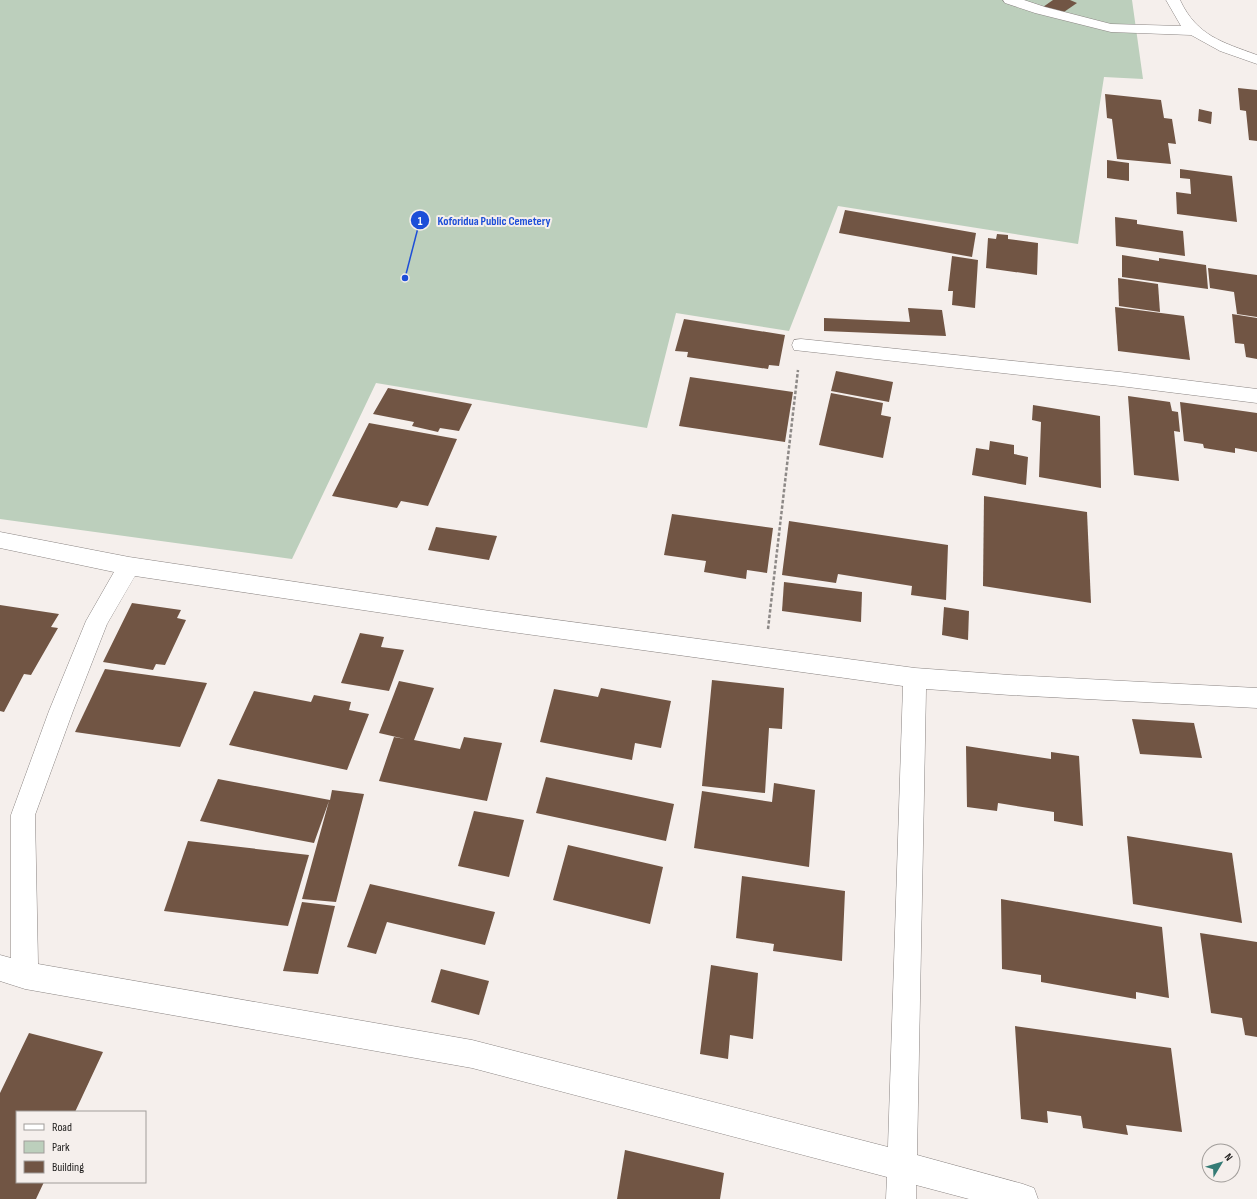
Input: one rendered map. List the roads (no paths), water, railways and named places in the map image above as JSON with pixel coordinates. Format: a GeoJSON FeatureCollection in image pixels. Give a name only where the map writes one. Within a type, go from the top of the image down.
{"type":"FeatureCollection","features":[{"type":"Feature","properties":{"kind":"street"},"geometry":{"type":"LineString","coordinates":[[1010,0],[1040,10],[1111,28],[1193,30]]}},
{"type":"Feature","properties":{"kind":"street"},"geometry":{"type":"LineString","coordinates":[[1173,0],[1180,16],[1193,30],[1224,48],[1257,60]]}},
{"type":"Feature","properties":{"kind":"street"},"geometry":{"type":"LineString","coordinates":[[801,345],[1120,379],[1257,396]]}},
{"type":"Feature","properties":{"kind":"street"},"geometry":{"type":"LineString","coordinates":[[0,540],[129,566],[482,619],[915,678],[1018,686],[1257,698]]}},
{"type":"Feature","properties":{"kind":"street"},"geometry":{"type":"LineString","coordinates":[[129,566],[97,621],[61,711],[23,815],[13,972],[472,1054],[903,1166],[1023,1199]]}},
{"type":"Feature","properties":{"kind":"street"},"geometry":{"type":"LineString","coordinates":[[901,1199],[915,678]]}},
{"type":"Feature","properties":{"kind":"place","name":"Koforidua Public Cemetery"},"geometry":{"type":"Point","coordinates":[405,278]}}]}
